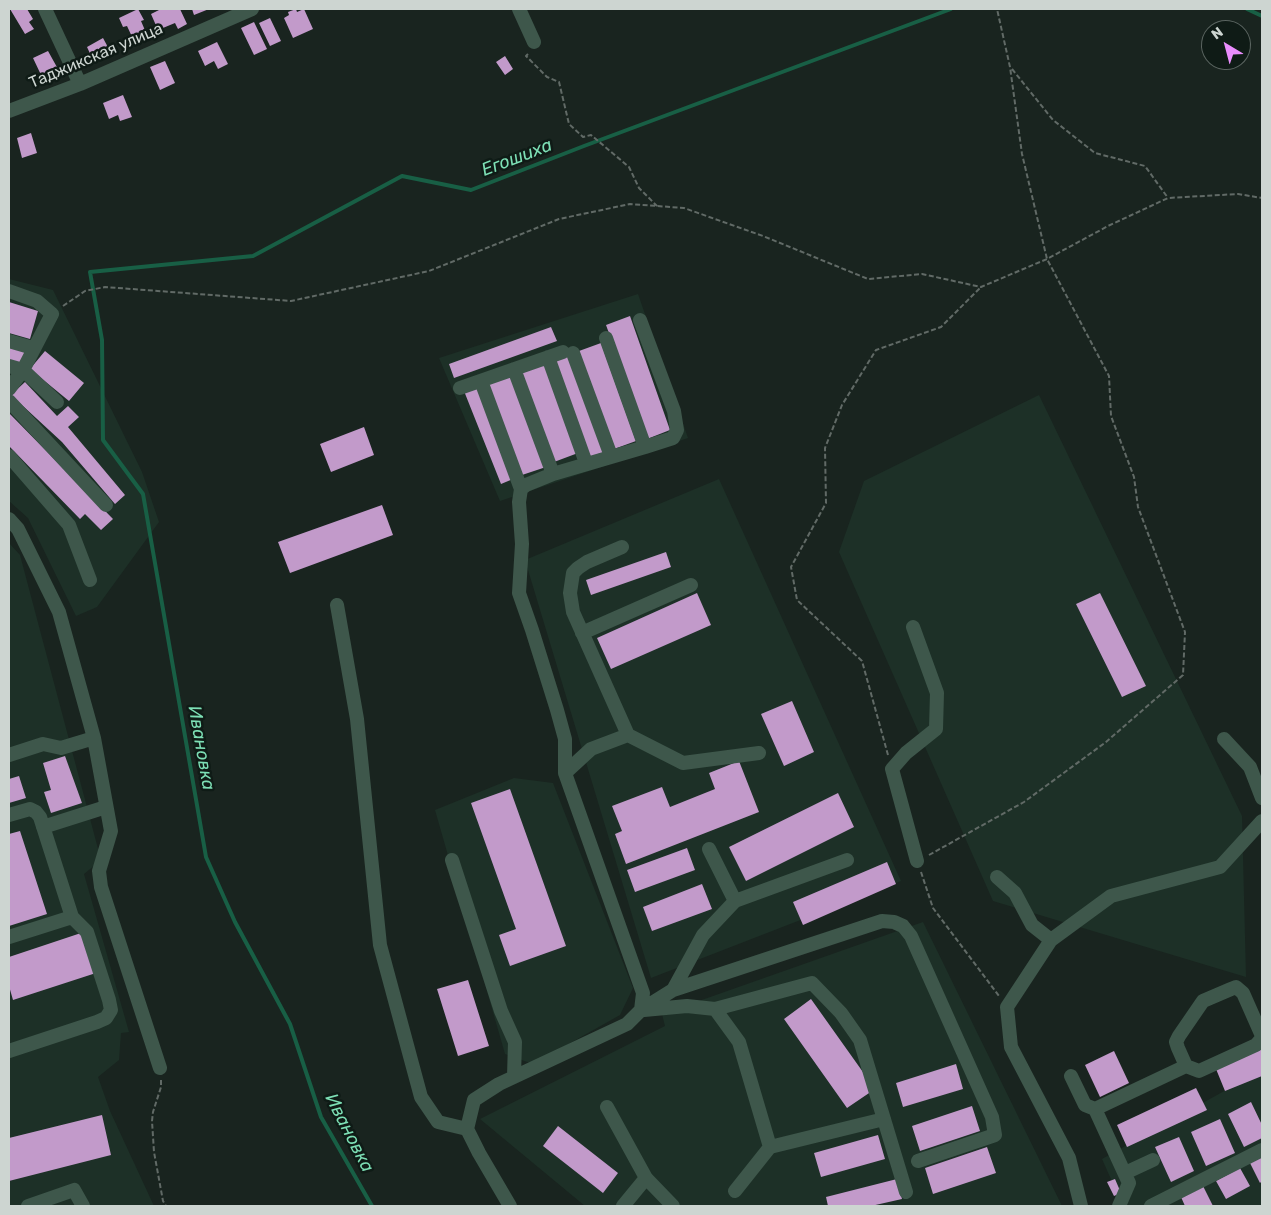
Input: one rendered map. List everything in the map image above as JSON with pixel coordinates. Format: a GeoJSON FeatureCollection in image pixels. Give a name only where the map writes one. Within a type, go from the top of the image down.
{"type":"FeatureCollection","features":[{"type":"Feature","properties":{"kind":"street"},"geometry":{"type":"LineString","coordinates":[[45,9],[80,84]]}},
{"type":"Feature","properties":{"kind":"street","name":"Таджикская улица"},"geometry":{"type":"LineString","coordinates":[[9,111],[80,84],[252,9]]}},
{"type":"Feature","properties":{"kind":"street"},"geometry":{"type":"LineString","coordinates":[[519,9],[534,42]]}},
{"type":"Feature","properties":{"kind":"street"},"geometry":{"type":"LineString","coordinates":[[9,291],[37,300],[52,314],[23,370],[9,390]]}},
{"type":"Feature","properties":{"kind":"street"},"geometry":{"type":"LineString","coordinates":[[521,490],[526,485],[553,474],[673,438],[677,430],[674,411],[640,320]]}},
{"type":"Feature","properties":{"kind":"street"},"geometry":{"type":"LineString","coordinates":[[606,338],[645,447]]}},
{"type":"Feature","properties":{"kind":"street"},"geometry":{"type":"LineString","coordinates":[[9,341],[33,348]]}},
{"type":"Feature","properties":{"kind":"street"},"geometry":{"type":"LineString","coordinates":[[460,388],[548,357],[568,353],[611,456]]}},
{"type":"Feature","properties":{"kind":"street"},"geometry":{"type":"LineString","coordinates":[[548,357],[586,464]]}},
{"type":"Feature","properties":{"kind":"street"},"geometry":{"type":"LineString","coordinates":[[9,366],[23,370],[57,402]]}},
{"type":"Feature","properties":{"kind":"street"},"geometry":{"type":"LineString","coordinates":[[514,369],[553,474]]}},
{"type":"Feature","properties":{"kind":"street"},"geometry":{"type":"LineString","coordinates":[[481,380],[521,490],[519,502],[522,544],[519,593],[565,739],[565,773],[644,993],[641,1010]]}},
{"type":"Feature","properties":{"kind":"street"},"geometry":{"type":"LineString","coordinates":[[9,401],[106,505]]}},
{"type":"Feature","properties":{"kind":"street"},"geometry":{"type":"LineString","coordinates":[[9,456],[68,525],[90,580]]}},
{"type":"Feature","properties":{"kind":"street"},"geometry":{"type":"LineString","coordinates":[[9,519],[18,529],[59,612],[94,738],[111,831],[99,871],[101,887],[160,1068]]}},
{"type":"Feature","properties":{"kind":"street"},"geometry":{"type":"LineString","coordinates":[[622,547],[587,562],[578,568],[573,574],[570,603],[628,735],[683,763],[759,753]]}},
{"type":"Feature","properties":{"kind":"street"},"geometry":{"type":"LineString","coordinates":[[582,633],[691,585]]}},
{"type":"Feature","properties":{"kind":"street"},"geometry":{"type":"LineString","coordinates":[[337,605],[357,719],[380,945],[421,1097],[438,1122],[467,1129]]}},
{"type":"Feature","properties":{"kind":"street"},"geometry":{"type":"LineString","coordinates":[[913,627],[937,692],[936,729],[906,753],[892,769],[917,861]]}},
{"type":"Feature","properties":{"kind":"street"},"geometry":{"type":"LineString","coordinates":[[565,773],[591,749],[628,735]]}},
{"type":"Feature","properties":{"kind":"street"},"geometry":{"type":"LineString","coordinates":[[9,755],[43,744],[61,748],[94,738]]}},
{"type":"Feature","properties":{"kind":"street"},"geometry":{"type":"LineString","coordinates":[[1224,739],[1250,767],[1262,798]]}},
{"type":"Feature","properties":{"kind":"street"},"geometry":{"type":"LineString","coordinates":[[43,827],[106,807]]}},
{"type":"Feature","properties":{"kind":"street"},"geometry":{"type":"LineString","coordinates":[[9,815],[30,809],[40,817],[72,917],[87,932],[111,1010],[106,1018],[97,1022],[9,1051]]}},
{"type":"Feature","properties":{"kind":"street"},"geometry":{"type":"LineString","coordinates":[[1081,1206],[1069,1158],[1011,1047],[1007,1007],[1051,940],[1111,896],[1220,867],[1262,821]]}},
{"type":"Feature","properties":{"kind":"street"},"geometry":{"type":"LineString","coordinates":[[709,849],[735,901]]}},
{"type":"Feature","properties":{"kind":"street"},"geometry":{"type":"LineString","coordinates":[[452,860],[501,1011],[515,1042],[514,1076]]}},
{"type":"Feature","properties":{"kind":"street"},"geometry":{"type":"LineString","coordinates":[[673,990],[703,935],[735,901],[847,860]]}},
{"type":"Feature","properties":{"kind":"street"},"geometry":{"type":"LineString","coordinates":[[997,877],[1015,893],[1032,925],[1051,940]]}},
{"type":"Feature","properties":{"kind":"street"},"geometry":{"type":"LineString","coordinates":[[9,937],[72,917]]}},
{"type":"Feature","properties":{"kind":"street"},"geometry":{"type":"LineString","coordinates":[[510,1206],[467,1129],[474,1100],[514,1076],[627,1024],[641,1010],[673,990],[882,920],[903,926],[911,936],[992,1117],[996,1135],[918,1161]]}},
{"type":"Feature","properties":{"kind":"street"},"geometry":{"type":"LineString","coordinates":[[641,1010],[687,1006],[715,1009],[812,983],[841,1013],[860,1040],[906,1192]]}},
{"type":"Feature","properties":{"kind":"street"},"geometry":{"type":"LineString","coordinates":[[1236,987],[1243,993],[1262,1037],[1256,1044],[1199,1071],[1186,1066],[1176,1042],[1179,1036],[1204,1001],[1236,987]]}},
{"type":"Feature","properties":{"kind":"street"},"geometry":{"type":"LineString","coordinates":[[715,1009],[739,1042],[770,1147]]}},
{"type":"Feature","properties":{"kind":"street"},"geometry":{"type":"LineString","coordinates":[[1095,1109],[1186,1066]]}},
{"type":"Feature","properties":{"kind":"street"},"geometry":{"type":"LineString","coordinates":[[1072,1076],[1085,1105],[1095,1109],[1129,1183],[1119,1206]]}},
{"type":"Feature","properties":{"kind":"street"},"geometry":{"type":"LineString","coordinates":[[607,1107],[646,1178],[673,1206]]}},
{"type":"Feature","properties":{"kind":"street"},"geometry":{"type":"LineString","coordinates":[[735,1191],[770,1147],[884,1119]]}},
{"type":"Feature","properties":{"kind":"street"},"geometry":{"type":"LineString","coordinates":[[1151,1206],[1262,1150]]}},
{"type":"Feature","properties":{"kind":"street"},"geometry":{"type":"LineString","coordinates":[[1125,1173],[1154,1160]]}},
{"type":"Feature","properties":{"kind":"street"},"geometry":{"type":"LineString","coordinates":[[623,1206],[646,1178]]}},
{"type":"Feature","properties":{"kind":"street"},"geometry":{"type":"LineString","coordinates":[[28,1206],[74,1190],[84,1206]]}},
{"type":"Feature","properties":{"kind":"path"},"geometry":{"type":"LineString","coordinates":[[997,9],[1010,67],[1022,154],[1048,259],[1109,376],[1111,416],[1134,477],[1138,507],[1186,632],[1182,675],[1106,742],[1024,802],[917,861],[933,908],[1007,1007]]}},
{"type":"Feature","properties":{"kind":"path"},"geometry":{"type":"LineString","coordinates":[[534,42],[526,56],[547,77],[559,82],[569,124],[583,136],[591,135],[629,167],[639,188],[657,206]]}},
{"type":"Feature","properties":{"kind":"path"},"geometry":{"type":"LineString","coordinates":[[1010,67],[1053,120],[1095,153],[1145,166],[1168,198]]}},
{"type":"Feature","properties":{"kind":"path"},"geometry":{"type":"LineString","coordinates":[[892,769],[862,661],[797,600],[791,567],[826,503],[826,448],[842,405],[876,350],[942,327],[981,286],[1048,259],[1108,226],[1168,198],[1238,194],[1262,198]]}},
{"type":"Feature","properties":{"kind":"path"},"geometry":{"type":"LineString","coordinates":[[52,314],[85,291],[106,287],[291,301],[428,271],[558,219],[630,204],[684,208],[763,236],[868,279],[922,274],[981,286]]}},
{"type":"Feature","properties":{"kind":"path"},"geometry":{"type":"LineString","coordinates":[[160,1068],[161,1087],[153,1112],[152,1122],[154,1152],[163,1201],[166,1206]]}},
{"type":"Feature","properties":{"kind":"shaded area"},"geometry":{"type":"Polygon","coordinates":[[[9,279],[53,290],[142,472],[159,522],[97,607],[76,616],[28,518],[9,501],[9,279]]]}},
{"type":"Feature","properties":{"kind":"shaded area"},"geometry":{"type":"Polygon","coordinates":[[[638,294],[688,438],[500,501],[439,358],[638,294]]]}},
{"type":"Feature","properties":{"kind":"shaded area"},"geometry":{"type":"Polygon","coordinates":[[[1039,395],[1242,816],[1246,977],[993,901],[839,552],[864,481],[1039,395]]]}},
{"type":"Feature","properties":{"kind":"shaded area"},"geometry":{"type":"Polygon","coordinates":[[[719,479],[901,881],[651,978],[525,560],[719,479]]]}},
{"type":"Feature","properties":{"kind":"shaded area"},"geometry":{"type":"Polygon","coordinates":[[[9,543],[20,555],[101,860],[84,874],[129,1032],[121,1033],[119,1060],[98,1077],[110,1111],[154,1206],[9,1206],[9,543]]]}},
{"type":"Feature","properties":{"kind":"shaded area"},"geometry":{"type":"Polygon","coordinates":[[[514,778],[553,783],[633,988],[620,1015],[533,1064],[505,1054],[435,810],[514,778]]]}},
{"type":"Feature","properties":{"kind":"shaded area"},"geometry":{"type":"Polygon","coordinates":[[[923,922],[1062,1206],[585,1206],[480,1119],[665,1026],[662,1014],[923,922]]]}},
{"type":"Feature","properties":{"kind":"shaded area"},"geometry":{"type":"Polygon","coordinates":[[[1262,1070],[1262,1206],[1123,1206],[1102,1159],[1262,1070]]]}},
{"type":"Feature","properties":{"kind":"building"},"geometry":{"type":"Polygon","coordinates":[[[10,9],[27,9],[33,19],[29,22],[34,29],[25,34],[10,9]]]}},
{"type":"Feature","properties":{"kind":"building"},"geometry":{"type":"Polygon","coordinates":[[[138,9],[144,20],[141,21],[147,35],[134,41],[127,26],[123,27],[119,18],[138,9]]]}},
{"type":"Feature","properties":{"kind":"building"},"geometry":{"type":"Polygon","coordinates":[[[161,9],[180,9],[187,24],[178,29],[175,23],[158,30],[151,14],[161,9]]]}},
{"type":"Feature","properties":{"kind":"building"},"geometry":{"type":"Polygon","coordinates":[[[192,9],[209,9],[194,15],[192,9]]]}},
{"type":"Feature","properties":{"kind":"building"},"geometry":{"type":"Polygon","coordinates":[[[296,9],[297,12],[304,9],[313,29],[293,38],[284,18],[289,15],[288,12],[296,9]]]}},
{"type":"Feature","properties":{"kind":"building"},"geometry":{"type":"Polygon","coordinates":[[[270,18],[281,41],[270,46],[259,23],[270,18]]]}},
{"type":"Feature","properties":{"kind":"building"},"geometry":{"type":"Polygon","coordinates":[[[254,22],[267,49],[254,55],[241,28],[254,22]]]}},
{"type":"Feature","properties":{"kind":"building"},"geometry":{"type":"Polygon","coordinates":[[[103,38],[110,51],[93,60],[87,47],[103,38]]]}},
{"type":"Feature","properties":{"kind":"building"},"geometry":{"type":"Polygon","coordinates":[[[217,42],[228,64],[218,69],[214,61],[205,66],[198,51],[217,42]]]}},
{"type":"Feature","properties":{"kind":"building"},"geometry":{"type":"Polygon","coordinates":[[[48,51],[58,69],[42,77],[33,58],[48,51]]]}},
{"type":"Feature","properties":{"kind":"building"},"geometry":{"type":"Polygon","coordinates":[[[505,56],[513,69],[505,75],[496,62],[505,56]]]}},
{"type":"Feature","properties":{"kind":"building"},"geometry":{"type":"Polygon","coordinates":[[[165,61],[175,83],[160,90],[150,67],[165,61]]]}},
{"type":"Feature","properties":{"kind":"building"},"geometry":{"type":"Polygon","coordinates":[[[123,95],[132,117],[120,121],[118,115],[109,119],[103,103],[123,95]]]}},
{"type":"Feature","properties":{"kind":"building"},"geometry":{"type":"Polygon","coordinates":[[[31,133],[37,153],[22,158],[17,138],[31,133]]]}},
{"type":"Feature","properties":{"kind":"building"},"geometry":{"type":"Polygon","coordinates":[[[9,302],[38,311],[30,339],[9,333],[9,302]]]}},
{"type":"Feature","properties":{"kind":"building"},"geometry":{"type":"Polygon","coordinates":[[[630,316],[670,430],[647,439],[606,325],[630,316]]]}},
{"type":"Feature","properties":{"kind":"building"},"geometry":{"type":"Polygon","coordinates":[[[551,327],[557,341],[454,378],[449,364],[551,327]]]}},
{"type":"Feature","properties":{"kind":"building"},"geometry":{"type":"Polygon","coordinates":[[[601,343],[636,441],[614,449],[579,351],[601,343]]]}},
{"type":"Feature","properties":{"kind":"building"},"geometry":{"type":"Polygon","coordinates":[[[9,346],[25,351],[20,366],[9,363],[9,346]]]}},
{"type":"Feature","properties":{"kind":"building"},"geometry":{"type":"Polygon","coordinates":[[[45,351],[84,383],[69,401],[30,369],[45,351]]]}},
{"type":"Feature","properties":{"kind":"building"},"geometry":{"type":"Polygon","coordinates":[[[569,354],[604,452],[590,457],[554,359],[569,354]]]}},
{"type":"Feature","properties":{"kind":"building"},"geometry":{"type":"Polygon","coordinates":[[[544,361],[578,453],[554,462],[520,370],[544,361]]]}},
{"type":"Feature","properties":{"kind":"building"},"geometry":{"type":"Polygon","coordinates":[[[512,376],[546,467],[522,475],[488,384],[512,376]]]}},
{"type":"Feature","properties":{"kind":"building"},"geometry":{"type":"Polygon","coordinates":[[[25,382],[57,416],[68,406],[79,417],[68,427],[125,495],[115,504],[62,442],[11,395],[25,382]]]}},
{"type":"Feature","properties":{"kind":"building"},"geometry":{"type":"Polygon","coordinates":[[[477,387],[513,479],[501,484],[464,391],[477,387]]]}},
{"type":"Feature","properties":{"kind":"building"},"geometry":{"type":"Polygon","coordinates":[[[9,413],[113,519],[101,530],[85,514],[80,519],[9,446],[9,413]]]}},
{"type":"Feature","properties":{"kind":"building"},"geometry":{"type":"Polygon","coordinates":[[[364,427],[374,455],[331,472],[320,444],[364,427]]]}},
{"type":"Feature","properties":{"kind":"building"},"geometry":{"type":"Polygon","coordinates":[[[382,505],[393,535],[290,573],[278,542],[382,505]]]}},
{"type":"Feature","properties":{"kind":"building"},"geometry":{"type":"Polygon","coordinates":[[[666,552],[671,567],[591,595],[586,580],[666,552]]]}},
{"type":"Feature","properties":{"kind":"building"},"geometry":{"type":"Polygon","coordinates":[[[697,593],[711,625],[611,669],[597,638],[697,593]]]}},
{"type":"Feature","properties":{"kind":"building"},"geometry":{"type":"Polygon","coordinates":[[[1100,593],[1146,686],[1122,697],[1076,604],[1100,593]]]}},
{"type":"Feature","properties":{"kind":"building"},"geometry":{"type":"Polygon","coordinates":[[[792,701],[814,752],[784,766],[761,714],[792,701]]]}},
{"type":"Feature","properties":{"kind":"building"},"geometry":{"type":"Polygon","coordinates":[[[65,756],[82,803],[51,813],[44,792],[51,790],[43,763],[65,756]]]}},
{"type":"Feature","properties":{"kind":"building"},"geometry":{"type":"Polygon","coordinates":[[[739,761],[759,812],[626,864],[615,834],[622,831],[612,806],[662,787],[670,807],[715,789],[709,773],[739,761]]]}},
{"type":"Feature","properties":{"kind":"building"},"geometry":{"type":"Polygon","coordinates":[[[19,776],[26,798],[9,803],[9,779],[19,776]]]}},
{"type":"Feature","properties":{"kind":"building"},"geometry":{"type":"Polygon","coordinates":[[[510,789],[566,946],[510,966],[499,935],[516,929],[471,803],[510,789]]]}},
{"type":"Feature","properties":{"kind":"building"},"geometry":{"type":"Polygon","coordinates":[[[838,793],[854,827],[746,881],[729,847],[838,793]]]}},
{"type":"Feature","properties":{"kind":"building"},"geometry":{"type":"Polygon","coordinates":[[[20,831],[47,914],[9,926],[9,834],[20,831]]]}},
{"type":"Feature","properties":{"kind":"building"},"geometry":{"type":"Polygon","coordinates":[[[687,848],[695,870],[635,892],[627,870],[687,848]]]}},
{"type":"Feature","properties":{"kind":"building"},"geometry":{"type":"Polygon","coordinates":[[[887,862],[896,884],[803,925],[793,902],[887,862]]]}},
{"type":"Feature","properties":{"kind":"building"},"geometry":{"type":"Polygon","coordinates":[[[702,884],[712,909],[652,931],[643,907],[702,884]]]}},
{"type":"Feature","properties":{"kind":"building"},"geometry":{"type":"Polygon","coordinates":[[[81,933],[96,973],[13,1000],[9,986],[9,957],[81,933]]]}},
{"type":"Feature","properties":{"kind":"building"},"geometry":{"type":"Polygon","coordinates":[[[468,980],[489,1046],[458,1056],[437,989],[468,980]]]}},
{"type":"Feature","properties":{"kind":"building"},"geometry":{"type":"Polygon","coordinates":[[[811,999],[875,1089],[847,1108],[784,1019],[811,999]]]}},
{"type":"Feature","properties":{"kind":"building"},"geometry":{"type":"Polygon","coordinates":[[[1262,1049],[1262,1076],[1225,1091],[1216,1069],[1262,1049]]]}},
{"type":"Feature","properties":{"kind":"building"},"geometry":{"type":"Polygon","coordinates":[[[1114,1051],[1129,1083],[1100,1097],[1085,1065],[1114,1051]]]}},
{"type":"Feature","properties":{"kind":"building"},"geometry":{"type":"Polygon","coordinates":[[[956,1064],[963,1089],[903,1107],[896,1083],[956,1064]]]}},
{"type":"Feature","properties":{"kind":"building"},"geometry":{"type":"Polygon","coordinates":[[[1196,1088],[1207,1110],[1127,1147],[1117,1125],[1196,1088]]]}},
{"type":"Feature","properties":{"kind":"building"},"geometry":{"type":"Polygon","coordinates":[[[1251,1102],[1262,1125],[1262,1138],[1244,1147],[1228,1114],[1251,1102]]]}},
{"type":"Feature","properties":{"kind":"building"},"geometry":{"type":"Polygon","coordinates":[[[972,1106],[980,1131],[920,1151],[912,1126],[972,1106]]]}},
{"type":"Feature","properties":{"kind":"building"},"geometry":{"type":"Polygon","coordinates":[[[102,1115],[111,1155],[9,1181],[9,1138],[102,1115]]]}},
{"type":"Feature","properties":{"kind":"building"},"geometry":{"type":"Polygon","coordinates":[[[1220,1119],[1235,1153],[1206,1166],[1191,1132],[1220,1119]]]}},
{"type":"Feature","properties":{"kind":"building"},"geometry":{"type":"Polygon","coordinates":[[[558,1126],[618,1173],[603,1193],[543,1146],[558,1126]]]}},
{"type":"Feature","properties":{"kind":"building"},"geometry":{"type":"Polygon","coordinates":[[[878,1135],[885,1159],[821,1177],[814,1153],[878,1135]]]}},
{"type":"Feature","properties":{"kind":"building"},"geometry":{"type":"Polygon","coordinates":[[[1179,1137],[1194,1171],[1171,1182],[1155,1147],[1179,1137]]]}},
{"type":"Feature","properties":{"kind":"building"},"geometry":{"type":"Polygon","coordinates":[[[987,1147],[996,1173],[933,1194],[925,1168],[987,1147]]]}},
{"type":"Feature","properties":{"kind":"building"},"geometry":{"type":"Polygon","coordinates":[[[1262,1157],[1262,1181],[1260,1183],[1250,1163],[1262,1157]]]}},
{"type":"Feature","properties":{"kind":"building"},"geometry":{"type":"Polygon","coordinates":[[[1240,1168],[1250,1186],[1226,1199],[1216,1181],[1240,1168]]]}},
{"type":"Feature","properties":{"kind":"building"},"geometry":{"type":"Polygon","coordinates":[[[897,1179],[902,1199],[871,1206],[828,1206],[826,1197],[897,1179]]]}},
{"type":"Feature","properties":{"kind":"building"},"geometry":{"type":"Polygon","coordinates":[[[1115,1179],[1121,1193],[1114,1196],[1107,1182],[1115,1179]]]}},
{"type":"Feature","properties":{"kind":"building"},"geometry":{"type":"Polygon","coordinates":[[[1203,1186],[1213,1206],[1185,1206],[1181,1197],[1203,1186]]]}},
{"type":"Feature","properties":{"kind":"waterway","name":"Ивановка"},"geometry":{"type":"LineString","coordinates":[[372,1206],[321,1117],[290,1024],[235,922],[206,857],[143,494],[103,440],[102,340],[90,272],[253,256],[402,176],[471,190],[951,9]]}},
{"type":"Feature","properties":{"kind":"waterway","name":"Егошиха"},"geometry":{"type":"LineString","coordinates":[[1247,9],[1262,16]]}}]}
